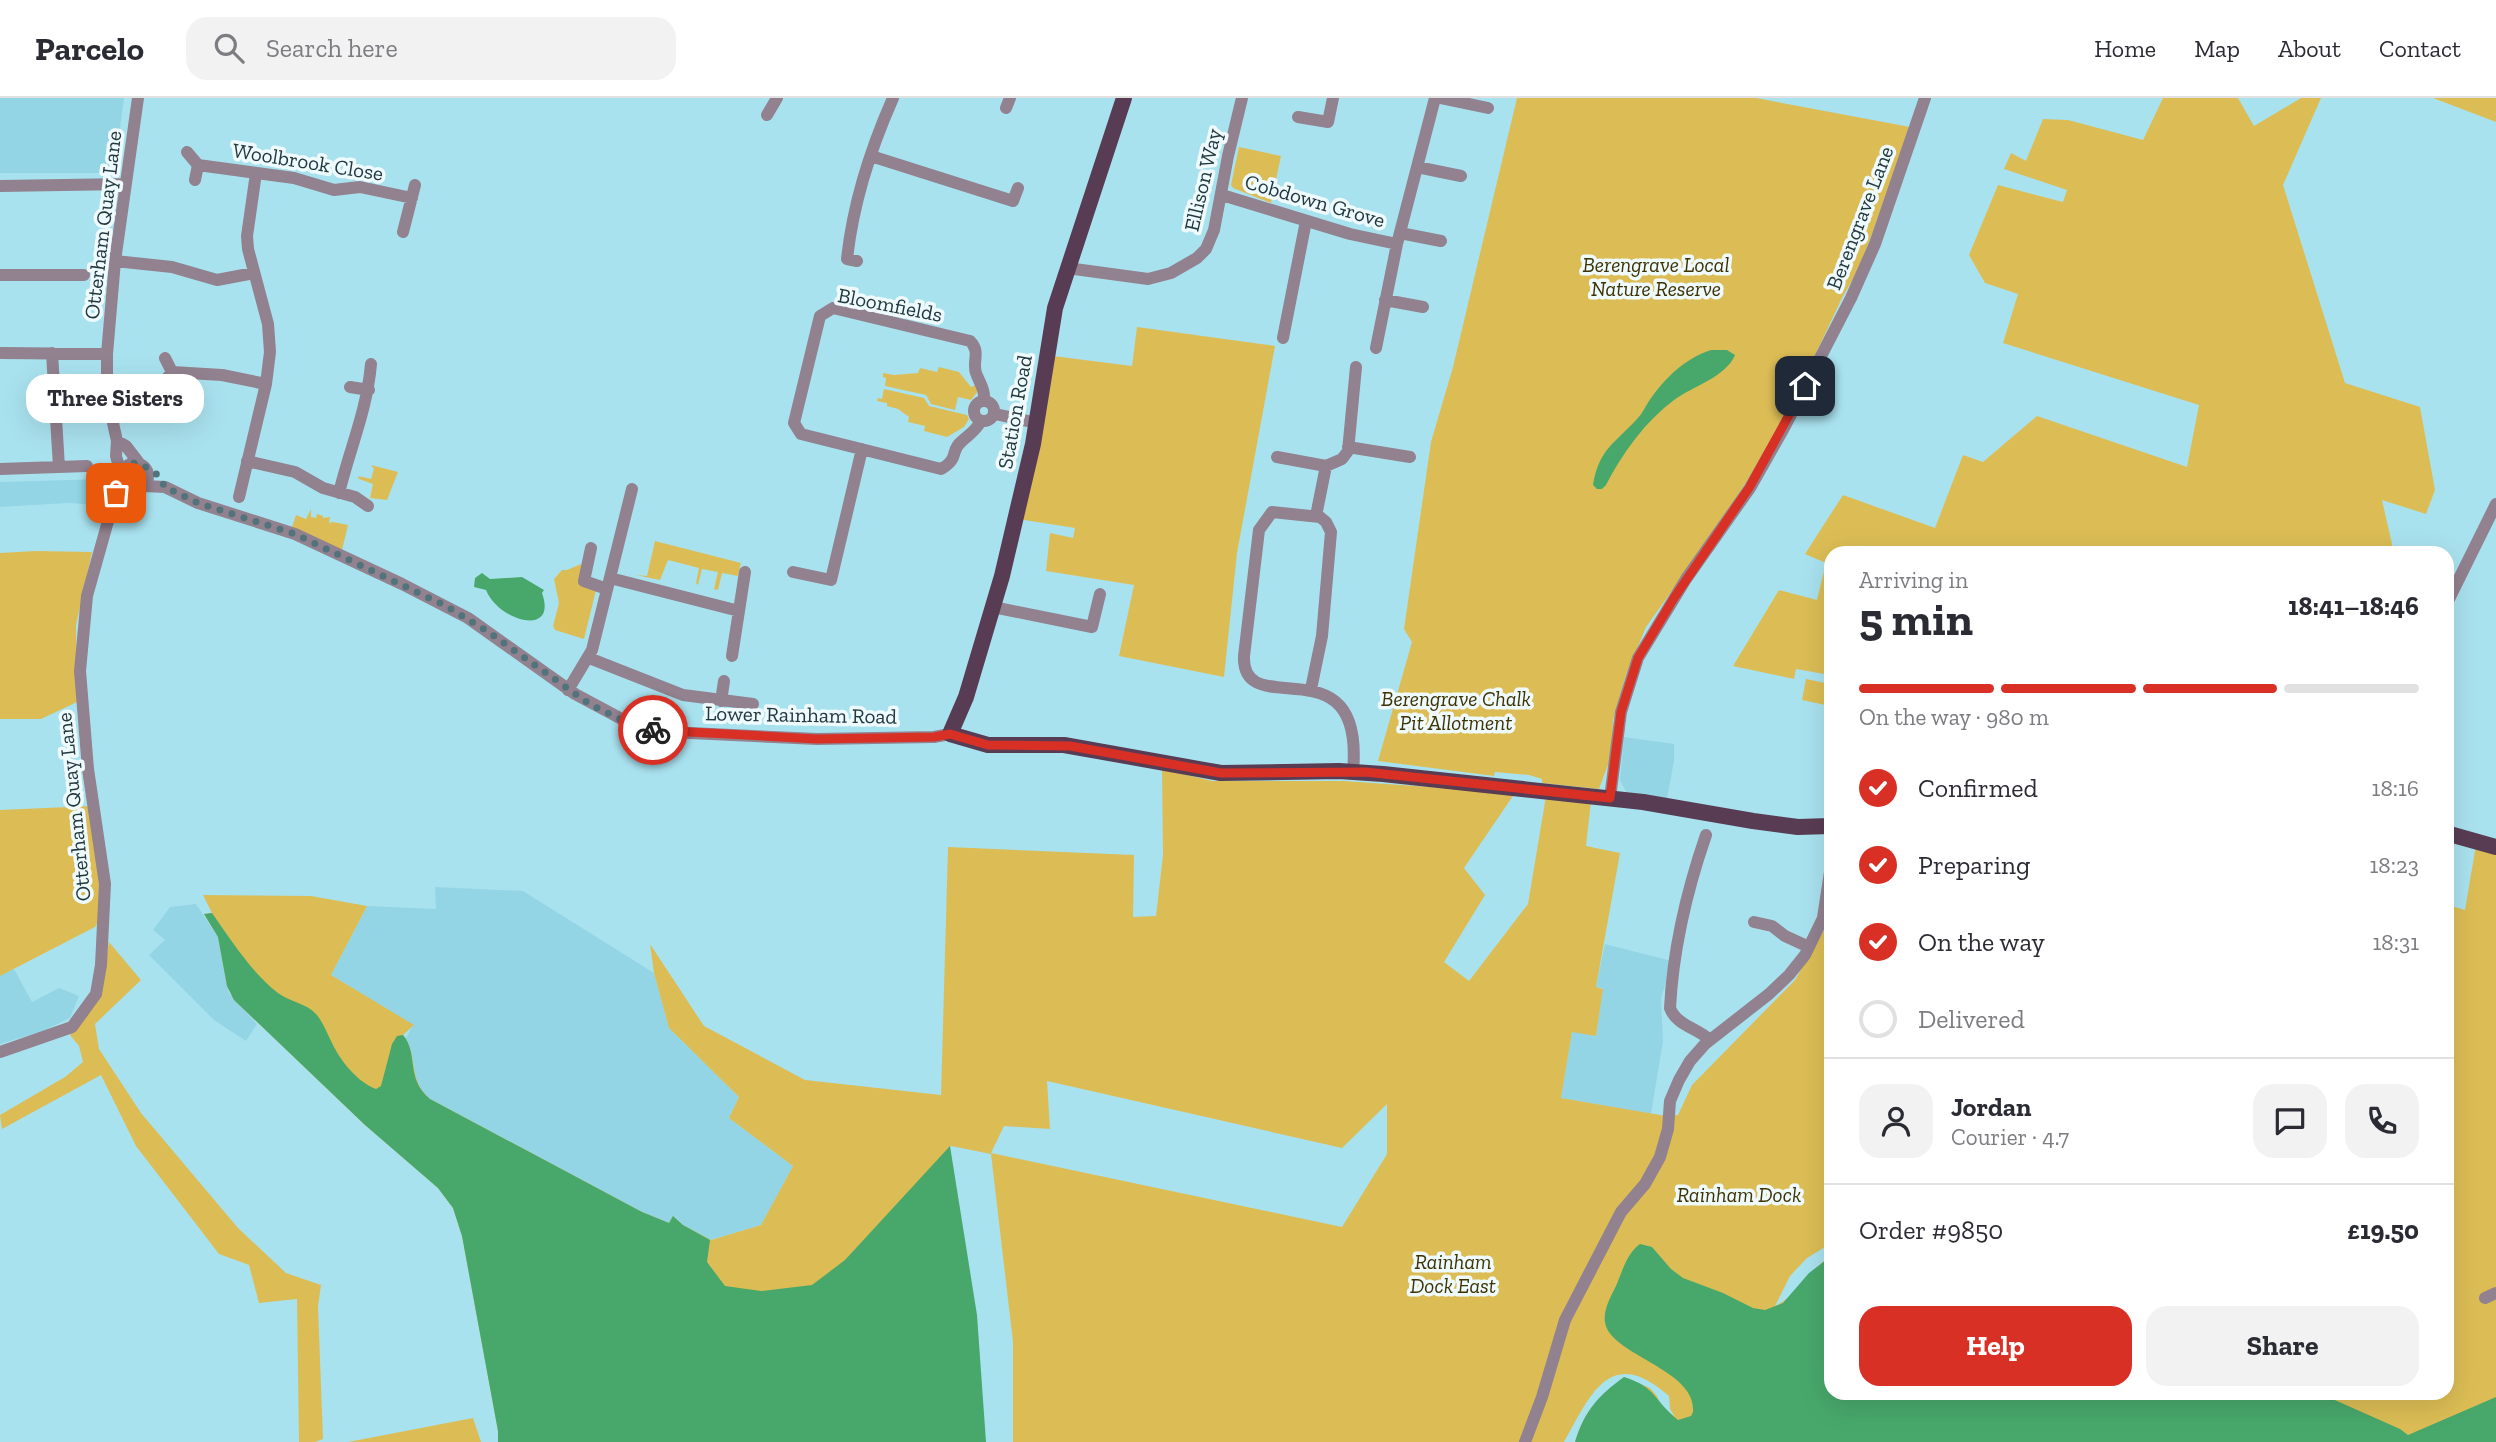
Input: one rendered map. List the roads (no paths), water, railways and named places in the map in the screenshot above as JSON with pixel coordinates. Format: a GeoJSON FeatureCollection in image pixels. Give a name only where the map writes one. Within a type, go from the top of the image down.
{"type":"FeatureCollection","features":[{"type":"Feature","properties":{"kind":"main road","name":"Station Road"},"geometry":{"type":"LineString","coordinates":[[950,734],[966,697],[993,607],[1037,423],[1055,308],[1124,98]]}},
{"type":"Feature","properties":{"kind":"main road"},"geometry":{"type":"LineString","coordinates":[[950,734],[988,745],[1064,746],[1221,773],[1353,771],[1610,798],[1753,821],[1798,827],[1824,827]]}},
{"type":"Feature","properties":{"kind":"main road"},"geometry":{"type":"LineString","coordinates":[[2454,835],[2496,847]]}},
{"type":"Feature","properties":{"kind":"street","name":"Otterham Quay Lane"},"geometry":{"type":"LineString","coordinates":[[0,1052],[72,1027],[96,994],[101,965],[105,884],[88,769],[79,671],[87,596],[122,477],[107,396],[107,354],[115,261],[138,98]]}},
{"type":"Feature","properties":{"kind":"street"},"geometry":{"type":"LineString","coordinates":[[767,115],[776,98]]}},
{"type":"Feature","properties":{"kind":"street"},"geometry":{"type":"LineString","coordinates":[[858,261],[847,259],[858,195],[893,98]]}},
{"type":"Feature","properties":{"kind":"street","name":"Ellison Way"},"geometry":{"type":"LineString","coordinates":[[1067,268],[1148,279],[1171,274],[1206,249],[1214,230],[1242,98]]}},
{"type":"Feature","properties":{"kind":"street"},"geometry":{"type":"LineString","coordinates":[[1298,117],[1328,122],[1333,98]]}},
{"type":"Feature","properties":{"kind":"street"},"geometry":{"type":"LineString","coordinates":[[1376,348],[1398,238],[1437,98],[1482,104]]}},
{"type":"Feature","properties":{"kind":"street","name":"Berengrave Lane"},"geometry":{"type":"LineString","coordinates":[[1610,798],[1621,712],[1638,658],[1680,588],[1749,488],[1784,428],[1851,298],[1875,244],[1925,98]]}},
{"type":"Feature","properties":{"kind":"street"},"geometry":{"type":"LineString","coordinates":[[187,152],[198,165],[195,180]]}},
{"type":"Feature","properties":{"kind":"street"},"geometry":{"type":"LineString","coordinates":[[871,156],[1013,201],[1018,188]]}},
{"type":"Feature","properties":{"kind":"street","name":"Woolbrook Close"},"geometry":{"type":"LineString","coordinates":[[198,165],[294,178],[334,190],[360,187],[412,198]]}},
{"type":"Feature","properties":{"kind":"street"},"geometry":{"type":"LineString","coordinates":[[1417,167],[1461,176]]}},
{"type":"Feature","properties":{"kind":"street"},"geometry":{"type":"LineString","coordinates":[[239,497],[270,352],[269,332],[247,236],[256,173]]}},
{"type":"Feature","properties":{"kind":"street"},"geometry":{"type":"LineString","coordinates":[[0,186],[126,184]]}},
{"type":"Feature","properties":{"kind":"street"},"geometry":{"type":"LineString","coordinates":[[403,232],[415,185]]}},
{"type":"Feature","properties":{"kind":"street","name":"Cobdown Grove"},"geometry":{"type":"LineString","coordinates":[[1222,195],[1306,221],[1398,238],[1441,242]]}},
{"type":"Feature","properties":{"kind":"street"},"geometry":{"type":"LineString","coordinates":[[1283,338],[1306,221]]}},
{"type":"Feature","properties":{"kind":"street"},"geometry":{"type":"LineString","coordinates":[[115,261],[172,267],[217,280],[254,274]]}},
{"type":"Feature","properties":{"kind":"street"},"geometry":{"type":"LineString","coordinates":[[0,275],[84,275]]}},
{"type":"Feature","properties":{"kind":"street"},"geometry":{"type":"LineString","coordinates":[[1385,300],[1423,307]]}},
{"type":"Feature","properties":{"kind":"street","name":"Bloomfields"},"geometry":{"type":"LineString","coordinates":[[981,421],[974,433],[958,443],[952,462],[941,469],[801,435],[794,423],[820,316],[833,308],[970,341],[978,353],[975,371],[984,388],[984,401]]}},
{"type":"Feature","properties":{"kind":"street"},"geometry":{"type":"LineString","coordinates":[[0,353],[107,354]]}},
{"type":"Feature","properties":{"kind":"street"},"geometry":{"type":"LineString","coordinates":[[52,353],[59,467]]}},
{"type":"Feature","properties":{"kind":"street"},"geometry":{"type":"LineString","coordinates":[[165,358],[172,372]]}},
{"type":"Feature","properties":{"kind":"street"},"geometry":{"type":"LineString","coordinates":[[340,493],[369,390],[371,364]]}},
{"type":"Feature","properties":{"kind":"street"},"geometry":{"type":"LineString","coordinates":[[1278,457],[1326,466],[1342,459],[1348,447],[1356,368]]}},
{"type":"Feature","properties":{"kind":"street"},"geometry":{"type":"LineString","coordinates":[[172,372],[222,375],[265,384]]}},
{"type":"Feature","properties":{"kind":"street"},"geometry":{"type":"LineString","coordinates":[[160,401],[167,378],[172,372]]}},
{"type":"Feature","properties":{"kind":"street"},"geometry":{"type":"LineString","coordinates":[[350,387],[369,390]]}},
{"type":"Feature","properties":{"kind":"street","name":"Bloomfields"},"geometry":{"type":"LineString","coordinates":[[984,401],[993,405],[995,414],[990,421],[981,421],[976,417],[974,408],[984,401]]}},
{"type":"Feature","properties":{"kind":"street"},"geometry":{"type":"LineString","coordinates":[[995,414],[1037,423]]}},
{"type":"Feature","properties":{"kind":"street"},"geometry":{"type":"LineString","coordinates":[[114,502],[139,488],[148,478],[143,466],[126,446],[117,440]]}},
{"type":"Feature","properties":{"kind":"street"},"geometry":{"type":"LineString","coordinates":[[1348,447],[1410,457]]}},
{"type":"Feature","properties":{"kind":"street"},"geometry":{"type":"LineString","coordinates":[[793,572],[831,580],[862,449]]}},
{"type":"Feature","properties":{"kind":"street"},"geometry":{"type":"LineString","coordinates":[[247,461],[288,470],[368,506]]}},
{"type":"Feature","properties":{"kind":"street"},"geometry":{"type":"LineString","coordinates":[[139,488],[127,487],[122,477],[128,465],[143,466]]}},
{"type":"Feature","properties":{"kind":"street","name":"Lower Rainham Road"},"geometry":{"type":"LineString","coordinates":[[143,466],[158,475],[165,487]]}},
{"type":"Feature","properties":{"kind":"street"},"geometry":{"type":"LineString","coordinates":[[1317,516],[1326,466]]}},
{"type":"Feature","properties":{"kind":"street"},"geometry":{"type":"LineString","coordinates":[[0,469],[87,467]]}},
{"type":"Feature","properties":{"kind":"street","name":"Lower Rainham Road"},"geometry":{"type":"LineString","coordinates":[[139,488],[165,487],[198,503],[295,534],[426,596],[487,631],[591,705],[623,720],[667,732],[850,740],[950,734]]}},
{"type":"Feature","properties":{"kind":"street"},"geometry":{"type":"LineString","coordinates":[[568,690],[589,658],[632,489]]}},
{"type":"Feature","properties":{"kind":"street"},"geometry":{"type":"LineString","coordinates":[[2454,588],[2496,504]]}},
{"type":"Feature","properties":{"kind":"street"},"geometry":{"type":"LineString","coordinates":[[1311,689],[1322,636],[1331,532],[1326,522],[1317,516],[1272,512],[1259,530],[1243,660],[1246,674],[1258,684],[1311,689],[1334,701],[1348,717],[1354,737],[1353,771]]}},
{"type":"Feature","properties":{"kind":"street"},"geometry":{"type":"LineString","coordinates":[[591,548],[584,581],[739,611]]}},
{"type":"Feature","properties":{"kind":"street"},"geometry":{"type":"LineString","coordinates":[[732,656],[745,572]]}},
{"type":"Feature","properties":{"kind":"street"},"geometry":{"type":"LineString","coordinates":[[993,607],[1092,628],[1100,594]]}},
{"type":"Feature","properties":{"kind":"street"},"geometry":{"type":"LineString","coordinates":[[589,658],[675,693],[753,705]]}},
{"type":"Feature","properties":{"kind":"street"},"geometry":{"type":"LineString","coordinates":[[721,701],[724,681]]}},
{"type":"Feature","properties":{"kind":"street"},"geometry":{"type":"LineString","coordinates":[[1706,835],[1683,917],[1670,1008],[1676,1019],[1710,1040]]}},
{"type":"Feature","properties":{"kind":"street"},"geometry":{"type":"LineString","coordinates":[[1525,1442],[1542,1397],[1565,1320],[1621,1212],[1645,1184],[1660,1157],[1668,1129],[1668,1110],[1675,1088],[1694,1056],[1710,1040],[1733,1024],[1789,975],[1809,947],[1824,911]]}},
{"type":"Feature","properties":{"kind":"street"},"geometry":{"type":"LineString","coordinates":[[1754,922],[1772,926],[1785,936],[1809,947]]}},
{"type":"Feature","properties":{"kind":"place","name":"Three Sisters"},"geometry":{"type":"Point","coordinates":[116,493]}},
{"type":"Feature","properties":{"kind":"park label","name":"Berengrave Local Nature Reserve"},"geometry":{"type":"Point","coordinates":[1656,277]}},
{"type":"Feature","properties":{"kind":"park label","name":"Berengrave Chalk Pit Allotment"},"geometry":{"type":"Point","coordinates":[1456,711]}},
{"type":"Feature","properties":{"kind":"park label","name":"Rainham Dock"},"geometry":{"type":"Point","coordinates":[1739,1195]}},
{"type":"Feature","properties":{"kind":"park label","name":"Rainham Dock East"},"geometry":{"type":"Point","coordinates":[1453,1274]}}]}
